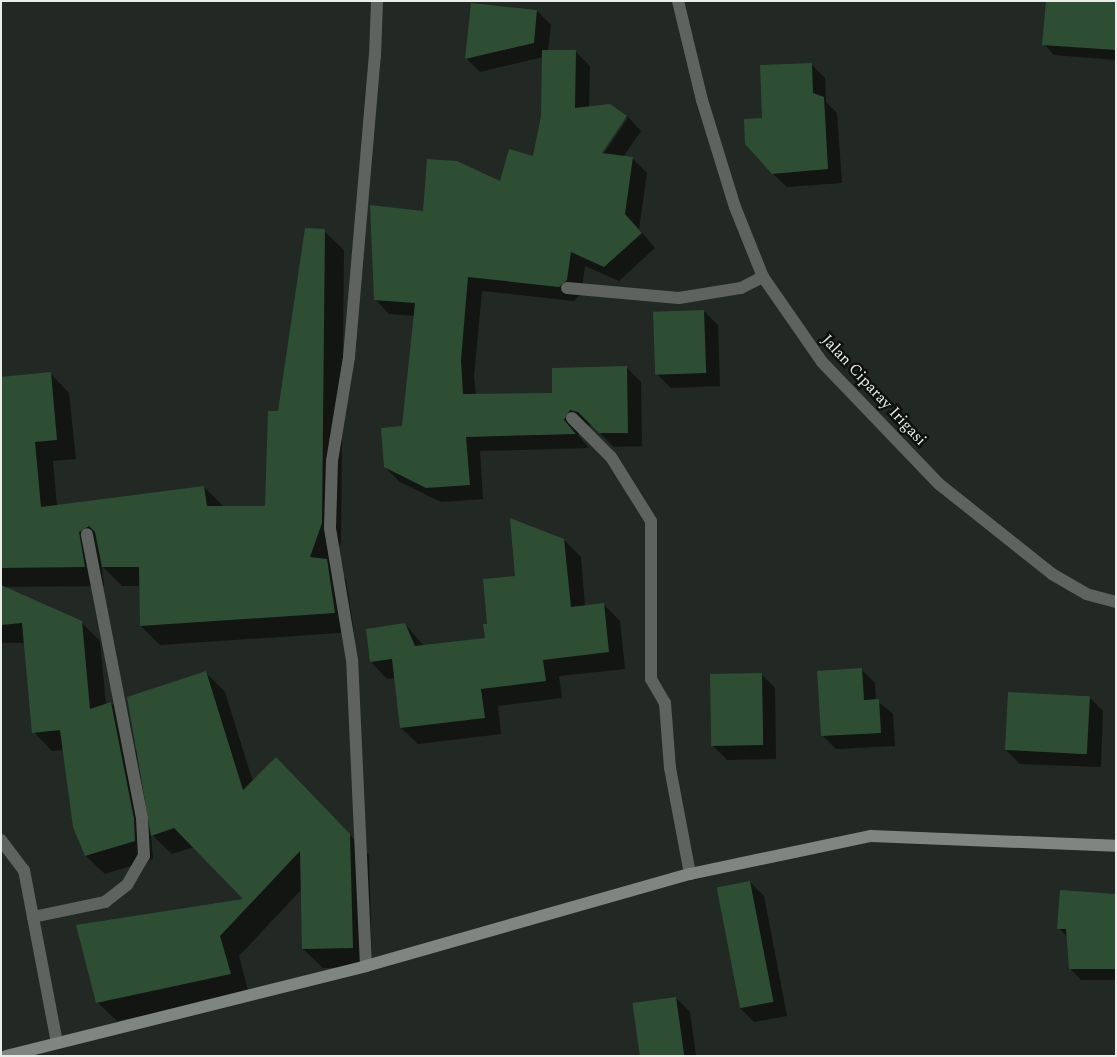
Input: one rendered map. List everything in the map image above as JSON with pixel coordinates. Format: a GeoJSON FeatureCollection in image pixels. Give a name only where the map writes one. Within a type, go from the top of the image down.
{"type":"FeatureCollection","features":[{"type":"Feature","properties":{"kind":"street"},"geometry":{"type":"LineString","coordinates":[[366,966],[352,660],[330,528],[332,461],[349,357],[375,56],[377,1]]}},
{"type":"Feature","properties":{"kind":"street","name":"Jalan Ciparay Irigasi"},"geometry":{"type":"LineString","coordinates":[[678,1],[702,100],[736,207],[763,277],[822,362],[939,484],[1060,579],[1086,594],[1116,602]]}},
{"type":"Feature","properties":{"kind":"street"},"geometry":{"type":"LineString","coordinates":[[566,288],[679,298],[708,296],[741,288],[763,277]]}},
{"type":"Feature","properties":{"kind":"street"},"geometry":{"type":"LineString","coordinates":[[572,418],[611,457],[651,521],[651,679],[665,703],[670,768],[690,874]]}},
{"type":"Feature","properties":{"kind":"street"},"geometry":{"type":"LineString","coordinates":[[33,917],[105,902],[128,885],[144,856],[142,818],[87,534]]}},
{"type":"Feature","properties":{"kind":"street"},"geometry":{"type":"LineString","coordinates":[[6,1056],[366,966],[690,874],[872,836],[1116,846]]}},
{"type":"Feature","properties":{"kind":"street"},"geometry":{"type":"LineString","coordinates":[[1,840],[24,870],[57,1043]]}},
{"type":"Feature","properties":{"kind":"building"},"geometry":{"type":"Polygon","coordinates":[[[1046,1],[1116,1],[1116,50],[1042,45],[1046,1]]]}},
{"type":"Feature","properties":{"kind":"building"},"geometry":{"type":"Polygon","coordinates":[[[471,3],[537,10],[534,43],[465,59],[471,3]]]}},
{"type":"Feature","properties":{"kind":"building"},"geometry":{"type":"Polygon","coordinates":[[[542,50],[576,50],[575,108],[610,104],[627,116],[602,153],[633,157],[625,214],[642,233],[604,267],[571,252],[567,280],[559,287],[468,277],[461,360],[463,394],[552,393],[552,368],[627,366],[628,433],[599,433],[578,412],[570,410],[564,420],[576,434],[466,437],[470,485],[426,488],[384,467],[381,428],[402,426],[415,303],[374,300],[370,205],[423,211],[427,159],[457,161],[500,181],[509,149],[533,156],[541,116],[542,50]]]}},
{"type":"Feature","properties":{"kind":"building"},"geometry":{"type":"Polygon","coordinates":[[[812,63],[813,93],[824,97],[828,169],[772,174],[745,144],[744,119],[762,118],[760,65],[812,63]]]}},
{"type":"Feature","properties":{"kind":"building"},"geometry":{"type":"Polygon","coordinates":[[[305,228],[325,229],[322,523],[310,557],[327,559],[335,613],[140,626],[139,567],[102,567],[95,532],[89,526],[79,532],[85,567],[1,568],[1,377],[51,372],[57,440],[35,442],[41,507],[204,486],[207,506],[265,506],[268,411],[278,411],[305,228]]]}},
{"type":"Feature","properties":{"kind":"building"},"geometry":{"type":"Polygon","coordinates":[[[704,310],[706,373],[655,375],[653,312],[704,310]]]}},
{"type":"Feature","properties":{"kind":"building"},"geometry":{"type":"Polygon","coordinates":[[[510,518],[564,539],[571,607],[604,603],[609,652],[543,660],[546,681],[481,689],[485,718],[400,728],[392,659],[370,662],[366,629],[405,623],[415,646],[485,638],[483,624],[487,624],[483,579],[515,576],[510,518]]]}},
{"type":"Feature","properties":{"kind":"building"},"geometry":{"type":"Polygon","coordinates":[[[1,585],[82,621],[90,709],[111,702],[134,819],[135,841],[85,856],[73,827],[60,730],[32,733],[22,623],[1,625],[1,585]]]}},
{"type":"Feature","properties":{"kind":"building"},"geometry":{"type":"Polygon","coordinates":[[[862,668],[864,700],[879,699],[881,733],[821,736],[817,671],[862,668]]]}},
{"type":"Feature","properties":{"kind":"building"},"geometry":{"type":"Polygon","coordinates":[[[206,671],[243,790],[276,757],[350,834],[353,948],[302,949],[300,851],[220,936],[231,974],[96,1003],[76,925],[243,899],[174,828],[151,836],[127,697],[206,671]]]}},
{"type":"Feature","properties":{"kind":"building"},"geometry":{"type":"Polygon","coordinates":[[[762,673],[763,745],[711,746],[710,674],[762,673]]]}},
{"type":"Feature","properties":{"kind":"building"},"geometry":{"type":"Polygon","coordinates":[[[1008,692],[1090,696],[1087,754],[1005,750],[1008,692]]]}},
{"type":"Feature","properties":{"kind":"building"},"geometry":{"type":"Polygon","coordinates":[[[750,881],[773,1002],[740,1008],[717,887],[750,881]]]}},
{"type":"Feature","properties":{"kind":"building"},"geometry":{"type":"Polygon","coordinates":[[[1060,890],[1116,894],[1116,969],[1069,969],[1066,929],[1057,929],[1060,890]]]}},
{"type":"Feature","properties":{"kind":"building"},"geometry":{"type":"Polygon","coordinates":[[[676,997],[684,1056],[640,1056],[632,1003],[676,997]]]}}]}
